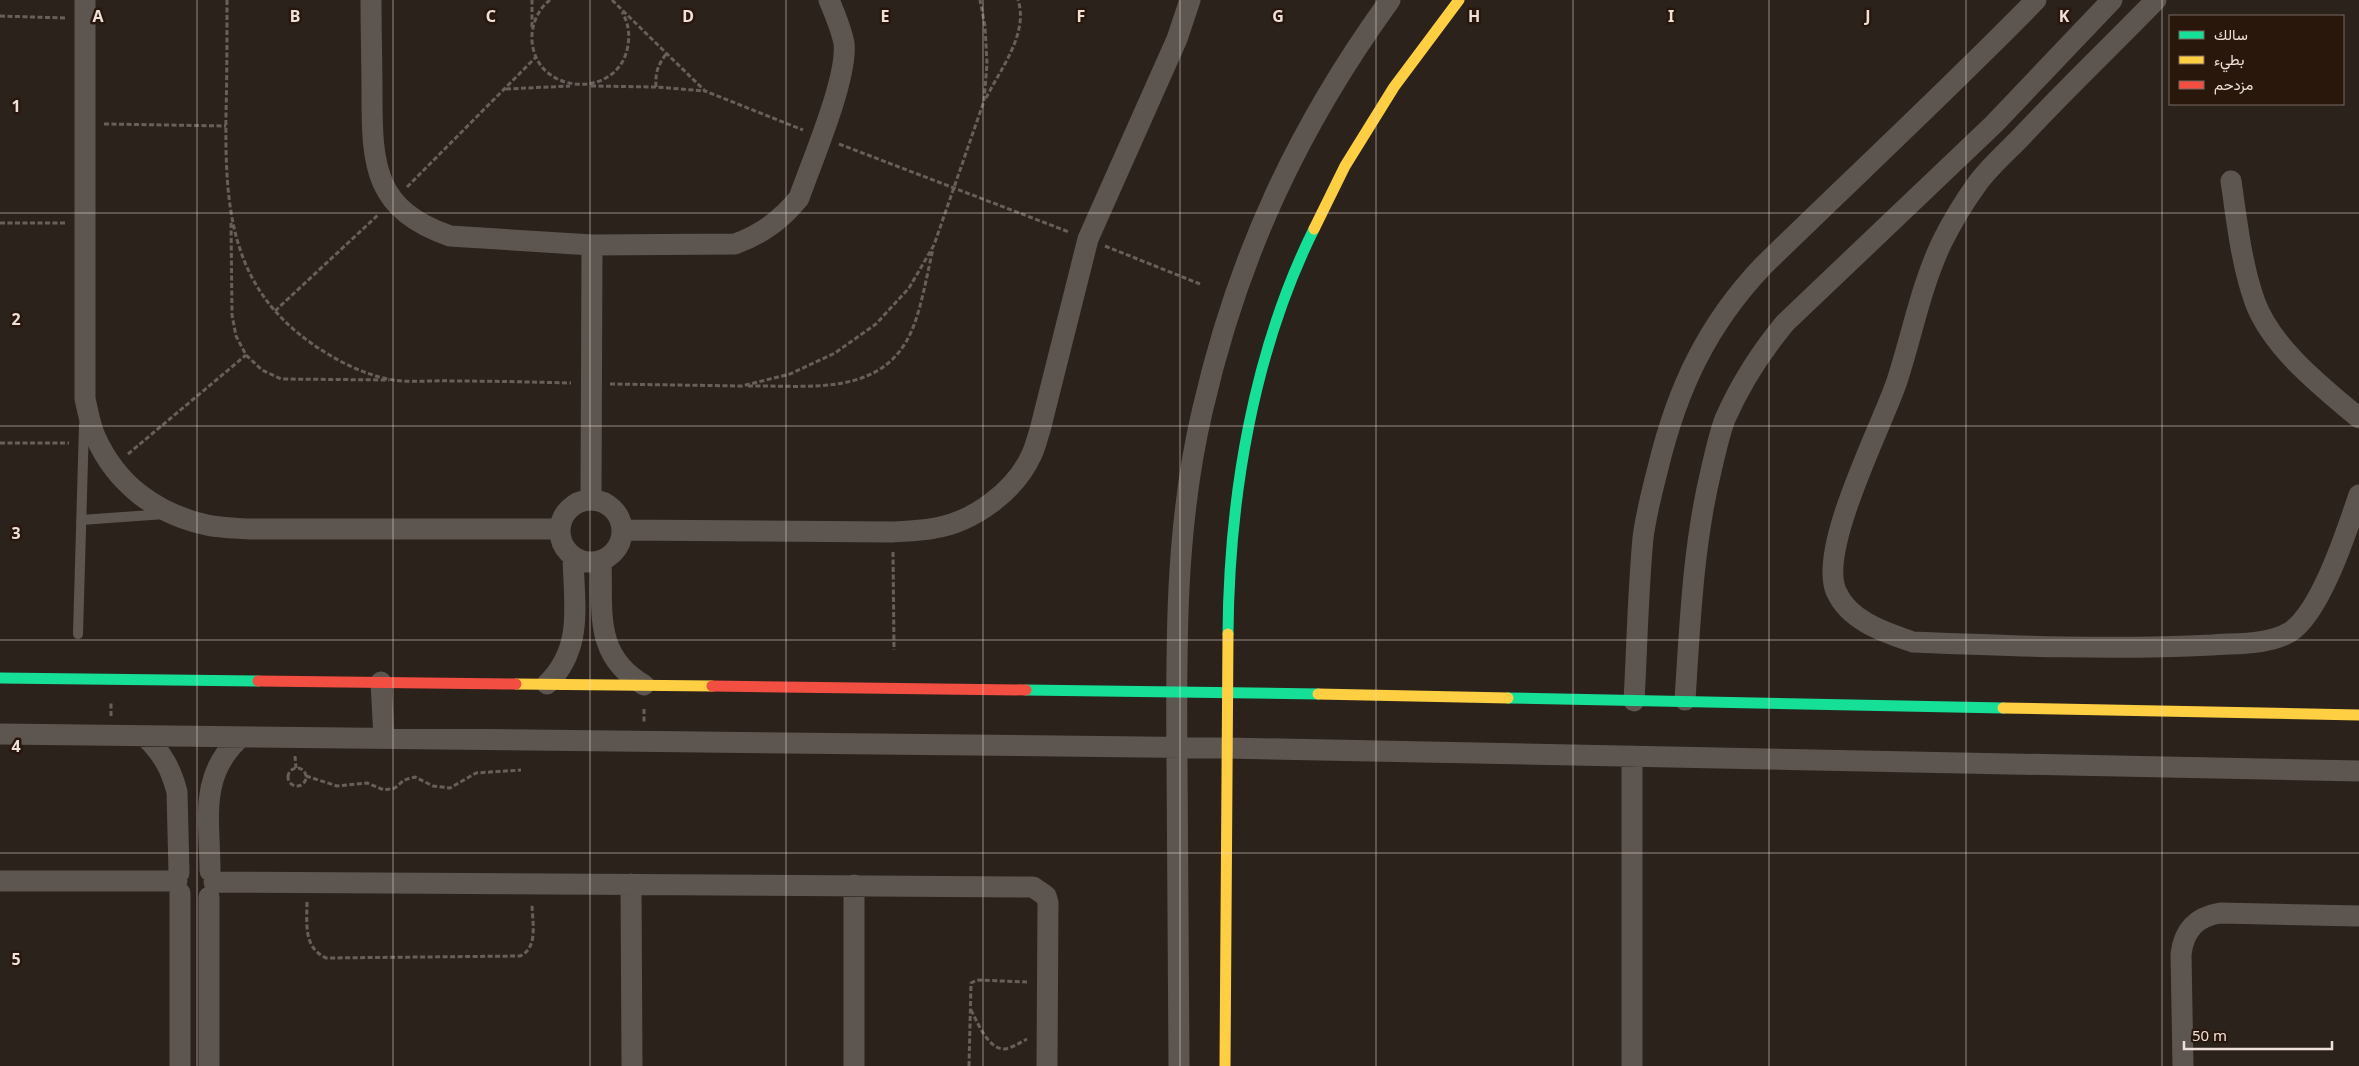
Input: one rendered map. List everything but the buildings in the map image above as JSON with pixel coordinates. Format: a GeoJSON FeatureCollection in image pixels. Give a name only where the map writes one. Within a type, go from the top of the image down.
{"type":"FeatureCollection","features":[{"type":"Feature","properties":{"kind":"street"},"geometry":{"type":"LineString","coordinates":[[371,0],[372,136],[374,159],[382,181],[394,201],[410,217],[429,229],[450,236],[592,245],[734,244],[754,237],[786,213],[799,198],[843,70],[844,44],[838,20],[829,0]]}},
{"type":"Feature","properties":{"kind":"street"},"geometry":{"type":"LineString","coordinates":[[622,530],[892,532],[936,528],[965,518],[991,503],[1013,482],[1030,457],[1040,430],[1088,239],[1178,39],[1190,0]]}},
{"type":"Feature","properties":{"kind":"street"},"geometry":{"type":"LineString","coordinates":[[1179,1066],[1176,691],[1179,604],[1186,507],[1202,410],[1227,316],[1261,224],[1303,135],[1353,51],[1390,0]]}},
{"type":"Feature","properties":{"kind":"street"},"geometry":{"type":"LineString","coordinates":[[1634,701],[1643,538],[1650,499],[1668,427],[1681,390],[1714,327],[1763,266],[1877,153],[1970,67],[2036,0]]}},
{"type":"Feature","properties":{"kind":"street"},"geometry":{"type":"LineString","coordinates":[[1685,700],[1693,581],[1704,498],[1725,420],[1756,360],[1785,323],[1994,124],[2112,0]]}},
{"type":"Feature","properties":{"kind":"street"},"geometry":{"type":"LineString","coordinates":[[2156,0],[2072,82],[1979,182],[1942,242],[1926,282],[1896,383],[1856,481],[1840,531],[1833,572],[1836,590],[1845,604],[1860,620],[1886,633],[1913,642],[2120,647],[2185,646],[2272,640],[2290,632],[2308,614],[2328,573],[2359,495]]}},
{"type":"Feature","properties":{"kind":"street"},"geometry":{"type":"LineString","coordinates":[[1225,1066],[1228,611],[1234,518],[1248,426],[1272,336],[1304,249],[1345,166],[1394,86],[1449,4]]}},
{"type":"Feature","properties":{"kind":"street"},"geometry":{"type":"LineString","coordinates":[[85,9],[85,399],[94,435],[112,467],[137,494],[169,514],[208,526],[248,529],[559,528]]}},
{"type":"Feature","properties":{"kind":"street"},"geometry":{"type":"LineString","coordinates":[[2231,181],[2246,268],[2256,303],[2270,329],[2293,359],[2318,384],[2359,418]]}},
{"type":"Feature","properties":{"kind":"street"},"geometry":{"type":"LineString","coordinates":[[591,499],[592,245]]}},
{"type":"Feature","properties":{"kind":"street"},"geometry":{"type":"LineString","coordinates":[[591,499],[603,501],[613,508],[620,518],[622,530],[617,549],[610,556],[591,562],[573,557],[562,544],[559,528],[561,519],[573,504],[591,499]]}},
{"type":"Feature","properties":{"kind":"street"},"geometry":{"type":"LineString","coordinates":[[548,684],[566,662],[575,634],[573,557]]}},
{"type":"Feature","properties":{"kind":"street"},"geometry":{"type":"LineString","coordinates":[[601,560],[604,633],[608,649],[617,664],[629,676],[644,685]]}},
{"type":"Feature","properties":{"kind":"street"},"geometry":{"type":"LineString","coordinates":[[575,634],[604,633]]}},
{"type":"Feature","properties":{"kind":"street"},"geometry":{"type":"LineString","coordinates":[[0,678],[1176,691],[2359,715]]}},
{"type":"Feature","properties":{"kind":"street"},"geometry":{"type":"LineString","coordinates":[[382,682],[384,738]]}},
{"type":"Feature","properties":{"kind":"street"},"geometry":{"type":"LineString","coordinates":[[0,734],[1177,747],[2359,771]]}},
{"type":"Feature","properties":{"kind":"street"},"geometry":{"type":"LineString","coordinates":[[144,736],[162,755],[169,767],[177,792],[180,1066]]}},
{"type":"Feature","properties":{"kind":"street"},"geometry":{"type":"LineString","coordinates":[[209,1066],[210,791],[219,761],[241,737]]}},
{"type":"Feature","properties":{"kind":"street"},"geometry":{"type":"LineString","coordinates":[[1632,756],[1632,1066]]}},
{"type":"Feature","properties":{"kind":"street"},"geometry":{"type":"LineString","coordinates":[[177,792],[210,791]]}},
{"type":"Feature","properties":{"kind":"street"},"geometry":{"type":"LineString","coordinates":[[179,883],[184,869],[194,864],[200,865],[211,883]]}},
{"type":"Feature","properties":{"kind":"street"},"geometry":{"type":"LineString","coordinates":[[0,882],[179,883]]}},
{"type":"Feature","properties":{"kind":"street"},"geometry":{"type":"LineString","coordinates":[[179,883],[190,901],[197,902],[211,883]]}},
{"type":"Feature","properties":{"kind":"street"},"geometry":{"type":"LineString","coordinates":[[211,883],[1033,886],[1046,896],[1048,903],[1047,1066]]}},
{"type":"Feature","properties":{"kind":"street"},"geometry":{"type":"LineString","coordinates":[[630,884],[632,1066]]}},
{"type":"Feature","properties":{"kind":"street"},"geometry":{"type":"LineString","coordinates":[[854,885],[854,1066]]}},
{"type":"Feature","properties":{"kind":"street"},"geometry":{"type":"LineString","coordinates":[[2183,1066],[2182,941],[2196,921],[2208,915],[2220,913],[2359,916]]}},
{"type":"Feature","properties":{"kind":"lane"},"geometry":{"type":"LineString","coordinates":[[78,634],[85,399]]}},
{"type":"Feature","properties":{"kind":"lane"},"geometry":{"type":"LineString","coordinates":[[81,520],[169,514]]}},
{"type":"Feature","properties":{"kind":"path"},"geometry":{"type":"LineString","coordinates":[[532,0],[532,34],[536,57],[551,76],[561,82],[584,86],[606,78],[623,62],[628,45],[628,28],[619,7]]}},
{"type":"Feature","properties":{"kind":"path"},"geometry":{"type":"LineString","coordinates":[[532,34],[539,12],[550,0]]}},
{"type":"Feature","properties":{"kind":"path"},"geometry":{"type":"LineString","coordinates":[[612,0],[705,91]]}},
{"type":"Feature","properties":{"kind":"path"},"geometry":{"type":"LineString","coordinates":[[984,101],[1019,33],[1021,8],[1018,0]]}},
{"type":"Feature","properties":{"kind":"path"},"geometry":{"type":"LineString","coordinates":[[0,16],[85,9]]}},
{"type":"Feature","properties":{"kind":"path"},"geometry":{"type":"LineString","coordinates":[[656,87],[659,63],[666,54]]}},
{"type":"Feature","properties":{"kind":"path"},"geometry":{"type":"LineString","coordinates":[[275,311],[394,201],[536,57]]}},
{"type":"Feature","properties":{"kind":"path"},"geometry":{"type":"LineString","coordinates":[[505,89],[584,86],[656,87],[705,91],[821,137],[955,186]]}},
{"type":"Feature","properties":{"kind":"path"},"geometry":{"type":"LineString","coordinates":[[85,124],[226,126]]}},
{"type":"Feature","properties":{"kind":"path"},"geometry":{"type":"LineString","coordinates":[[231,218],[232,315],[236,336],[246,355],[262,370],[281,379],[394,380]]}},
{"type":"Feature","properties":{"kind":"path"},"geometry":{"type":"LineString","coordinates":[[0,222],[85,224]]}},
{"type":"Feature","properties":{"kind":"path"},"geometry":{"type":"LineString","coordinates":[[742,386],[832,385],[858,381],[881,370],[900,352],[912,330],[934,245]]}},
{"type":"Feature","properties":{"kind":"path"},"geometry":{"type":"LineString","coordinates":[[112,467],[246,355]]}},
{"type":"Feature","properties":{"kind":"path"},"geometry":{"type":"LineString","coordinates":[[0,443],[84,443]]}},
{"type":"Feature","properties":{"kind":"path"},"geometry":{"type":"LineString","coordinates":[[892,532],[894,650]]}},
{"type":"Feature","properties":{"kind":"path"},"geometry":{"type":"LineString","coordinates":[[111,735],[112,679]]}},
{"type":"Feature","properties":{"kind":"path"},"geometry":{"type":"LineString","coordinates":[[644,685],[644,740]]}},
{"type":"Feature","properties":{"kind":"path"},"geometry":{"type":"LineString","coordinates":[[306,776],[305,781],[297,787],[292,786],[287,778],[288,773],[296,768],[304,772],[306,776],[337,786],[367,783],[384,790],[395,788],[404,780],[415,777],[433,786],[450,788],[476,773],[521,770]]}},
{"type":"Feature","properties":{"kind":"path"},"geometry":{"type":"LineString","coordinates":[[307,883],[309,942],[319,955],[326,958],[520,956],[530,949],[532,942],[532,883]]}},
{"type":"Feature","properties":{"kind":"path"},"geometry":{"type":"LineString","coordinates":[[969,1066],[970,985],[974,981],[1048,982]]}},
{"type":"Feature","properties":{"kind":"path"},"geometry":{"type":"LineString","coordinates":[[970,1009],[990,1042],[997,1047],[1004,1049],[1030,1037]]}},
{"type":"Feature","properties":{"kind":"traffic: fast"},"geometry":{"type":"LineString","coordinates":[[1228,634],[1233,531],[1248,427],[1260,375],[1275,325],[1293,276],[1314,229]]}},
{"type":"Feature","properties":{"kind":"traffic: fast"},"geometry":{"type":"LineString","coordinates":[[0,678],[258,681]]}},
{"type":"Feature","properties":{"kind":"traffic: fast"},"geometry":{"type":"LineString","coordinates":[[1026,690],[1318,694]]}},
{"type":"Feature","properties":{"kind":"traffic: fast"},"geometry":{"type":"LineString","coordinates":[[1508,698],[2003,708]]}},
{"type":"Feature","properties":{"kind":"traffic: slow"},"geometry":{"type":"LineString","coordinates":[[1314,229],[1345,166],[1394,87],[1459,0]]}},
{"type":"Feature","properties":{"kind":"traffic: slow"},"geometry":{"type":"LineString","coordinates":[[1225,1066],[1228,634]]}},
{"type":"Feature","properties":{"kind":"traffic: slow"},"geometry":{"type":"LineString","coordinates":[[516,684],[712,686]]}},
{"type":"Feature","properties":{"kind":"traffic: slow"},"geometry":{"type":"LineString","coordinates":[[1318,694],[1508,698]]}},
{"type":"Feature","properties":{"kind":"traffic: slow"},"geometry":{"type":"LineString","coordinates":[[2003,708],[2359,715]]}},
{"type":"Feature","properties":{"kind":"traffic: jam"},"geometry":{"type":"LineString","coordinates":[[258,681],[516,684]]}},
{"type":"Feature","properties":{"kind":"traffic: jam"},"geometry":{"type":"LineString","coordinates":[[712,686],[1026,690]]}}]}
